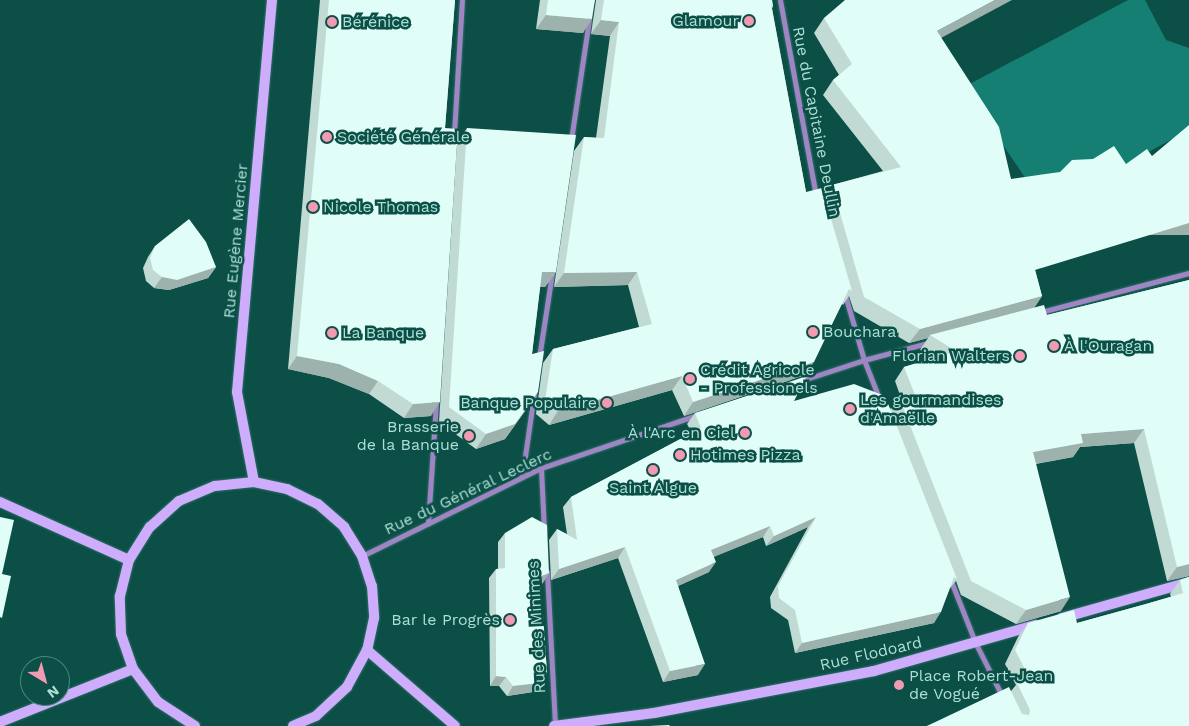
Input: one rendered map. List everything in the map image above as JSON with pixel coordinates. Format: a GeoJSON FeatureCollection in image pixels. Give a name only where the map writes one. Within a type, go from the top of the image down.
{"type":"FeatureCollection","features":[{"type":"Feature","properties":{"kind":"main road","name":"Rue Eugène Mercier"},"geometry":{"type":"LineString","coordinates":[[254,482],[237,392],[272,0]]}},
{"type":"Feature","properties":{"kind":"main road"},"geometry":{"type":"LineString","coordinates":[[194,726],[158,702],[133,669],[121,634],[120,596],[129,560],[150,527],[179,501],[215,486],[254,482],[288,489],[318,504],[344,527],[362,556],[372,586],[374,618],[367,650],[347,687],[316,716],[293,726]]}},
{"type":"Feature","properties":{"kind":"main road"},"geometry":{"type":"LineString","coordinates":[[0,502],[129,560]]}},
{"type":"Feature","properties":{"kind":"main road","name":"Rue Flodoard"},"geometry":{"type":"LineString","coordinates":[[554,726],[654,713],[874,671],[1189,582]]}},
{"type":"Feature","properties":{"kind":"main road"},"geometry":{"type":"LineString","coordinates":[[367,650],[455,726]]}},
{"type":"Feature","properties":{"kind":"main road"},"geometry":{"type":"LineString","coordinates":[[0,722],[133,669]]}},
{"type":"Feature","properties":{"kind":"street"},"geometry":{"type":"LineString","coordinates":[[453,138],[462,0]]}},
{"type":"Feature","properties":{"kind":"street","name":"Rue du Capitaine Deullin"},"geometry":{"type":"LineString","coordinates":[[780,0],[817,201]]}},
{"type":"Feature","properties":{"kind":"street"},"geometry":{"type":"LineString","coordinates":[[570,146],[591,10]]}},
{"type":"Feature","properties":{"kind":"street"},"geometry":{"type":"LineString","coordinates":[[539,360],[553,263]]}},
{"type":"Feature","properties":{"kind":"street"},"geometry":{"type":"LineString","coordinates":[[1036,314],[1189,273]]}},
{"type":"Feature","properties":{"kind":"street"},"geometry":{"type":"LineString","coordinates":[[842,285],[864,360],[882,405]]}},
{"type":"Feature","properties":{"kind":"street"},"geometry":{"type":"LineString","coordinates":[[790,384],[864,360],[941,339]]}},
{"type":"Feature","properties":{"kind":"street"},"geometry":{"type":"LineString","coordinates":[[522,477],[535,390]]}},
{"type":"Feature","properties":{"kind":"street"},"geometry":{"type":"LineString","coordinates":[[428,523],[436,395]]}},
{"type":"Feature","properties":{"kind":"street","name":"Rue du Général Leclerc"},"geometry":{"type":"LineString","coordinates":[[362,556],[541,468],[707,412]]}},
{"type":"Feature","properties":{"kind":"street","name":"Rue des Minimes"},"geometry":{"type":"LineString","coordinates":[[541,468],[545,537]]}},
{"type":"Feature","properties":{"kind":"street","name":"Rue des Minimes"},"geometry":{"type":"LineString","coordinates":[[546,567],[554,726]]}},
{"type":"Feature","properties":{"kind":"street"},"geometry":{"type":"LineString","coordinates":[[950,579],[975,642],[1006,706]]}},
{"type":"Feature","properties":{"kind":"green space"},"geometry":{"type":"Polygon","coordinates":[[[1128,0],[1145,0],[1166,40],[1189,48],[1189,130],[1117,169],[1100,159],[1028,182],[964,87],[1128,0]]]}},
{"type":"Feature","properties":{"kind":"building"},"geometry":{"type":"Polygon","coordinates":[[[329,0],[455,0],[445,128],[458,129],[440,402],[413,404],[378,381],[339,364],[297,356],[329,0]]]}},
{"type":"Feature","properties":{"kind":"building"},"geometry":{"type":"Polygon","coordinates":[[[548,0],[595,0],[592,19],[546,15],[548,0]]]}},
{"type":"Feature","properties":{"kind":"building"},"geometry":{"type":"Polygon","coordinates":[[[604,0],[772,0],[773,7],[771,4],[806,192],[822,188],[852,291],[849,289],[814,362],[693,402],[682,376],[558,411],[545,400],[553,349],[652,324],[637,272],[564,273],[584,137],[604,138],[619,22],[601,20],[604,0]]]}},
{"type":"Feature","properties":{"kind":"building"},"geometry":{"type":"Polygon","coordinates":[[[845,0],[995,0],[937,31],[999,127],[1011,179],[1060,172],[1072,160],[1093,159],[1114,146],[1126,164],[1147,149],[1152,156],[1189,125],[1189,223],[1035,270],[1042,296],[920,329],[864,297],[832,185],[901,167],[833,80],[852,64],[824,18],[845,0]]]}},
{"type":"Feature","properties":{"kind":"building"},"geometry":{"type":"Polygon","coordinates":[[[467,128],[576,135],[556,272],[542,272],[532,354],[544,351],[538,392],[515,424],[486,434],[449,407],[467,128]]]}},
{"type":"Feature","properties":{"kind":"building"},"geometry":{"type":"Polygon","coordinates":[[[189,219],[206,242],[216,267],[177,280],[162,277],[153,270],[150,258],[155,246],[189,219]]]}},
{"type":"Feature","properties":{"kind":"building"},"geometry":{"type":"Polygon","coordinates":[[[1189,280],[1189,564],[1177,567],[1144,429],[1081,434],[1083,443],[1033,452],[1070,597],[1026,610],[971,581],[899,397],[919,405],[904,367],[956,351],[930,335],[1044,305],[1047,315],[1189,280]]]}},
{"type":"Feature","properties":{"kind":"building"},"geometry":{"type":"Polygon","coordinates":[[[807,376],[794,401],[854,384],[885,396],[957,579],[954,577],[941,612],[802,643],[795,610],[779,598],[778,586],[816,517],[774,536],[770,526],[711,550],[716,562],[676,580],[705,664],[670,671],[625,547],[559,569],[557,529],[577,540],[571,497],[701,428],[695,413],[807,376]]]}},
{"type":"Feature","properties":{"kind":"building"},"geometry":{"type":"Polygon","coordinates":[[[0,517],[14,520],[2,574],[11,576],[2,618],[0,617],[0,517]]]}},
{"type":"Feature","properties":{"kind":"building"},"geometry":{"type":"Polygon","coordinates":[[[532,517],[547,525],[549,573],[540,577],[547,673],[539,683],[513,686],[506,677],[496,676],[496,569],[505,568],[505,533],[532,517]]]}},
{"type":"Feature","properties":{"kind":"building"},"geometry":{"type":"Polygon","coordinates":[[[1189,577],[1189,726],[927,726],[1009,687],[1022,714],[1029,715],[1030,710],[1017,683],[1029,677],[1015,650],[1028,623],[1074,610],[1077,623],[1146,604],[1183,593],[1180,580],[1189,577]]]}},
{"type":"Feature","properties":{"kind":"place","name":"Glamour"},"geometry":{"type":"Point","coordinates":[749,21]}},
{"type":"Feature","properties":{"kind":"place","name":"Bérénice"},"geometry":{"type":"Point","coordinates":[332,22]}},
{"type":"Feature","properties":{"kind":"place","name":"Société Générale"},"geometry":{"type":"Point","coordinates":[327,137]}},
{"type":"Feature","properties":{"kind":"place","name":"Nicole Thomas"},"geometry":{"type":"Point","coordinates":[313,207]}},
{"type":"Feature","properties":{"kind":"place","name":"Bouchara"},"geometry":{"type":"Point","coordinates":[813,332]}},
{"type":"Feature","properties":{"kind":"place","name":"La Banque"},"geometry":{"type":"Point","coordinates":[332,333]}},
{"type":"Feature","properties":{"kind":"place","name":"À l'Ouragan"},"geometry":{"type":"Point","coordinates":[1054,346]}},
{"type":"Feature","properties":{"kind":"place","name":"Florian Walters"},"geometry":{"type":"Point","coordinates":[1020,356]}},
{"type":"Feature","properties":{"kind":"place","name":"Crédit Agricole - Professionels"},"geometry":{"type":"Point","coordinates":[690,379]}},
{"type":"Feature","properties":{"kind":"place","name":"Banque Populaire"},"geometry":{"type":"Point","coordinates":[607,403]}},
{"type":"Feature","properties":{"kind":"place","name":"Les gourmandises d'Amaëlle"},"geometry":{"type":"Point","coordinates":[850,409]}},
{"type":"Feature","properties":{"kind":"place","name":"À l'Arc en Ciel"},"geometry":{"type":"Point","coordinates":[745,433]}},
{"type":"Feature","properties":{"kind":"place","name":"Brasserie de la Banque"},"geometry":{"type":"Point","coordinates":[469,436]}},
{"type":"Feature","properties":{"kind":"place","name":"Hotimes Pizza"},"geometry":{"type":"Point","coordinates":[680,455]}},
{"type":"Feature","properties":{"kind":"place","name":"Saint Algue"},"geometry":{"type":"Point","coordinates":[653,470]}},
{"type":"Feature","properties":{"kind":"place","name":"Bar le Progrès"},"geometry":{"type":"Point","coordinates":[510,620]}},
{"type":"Feature","properties":{"kind":"place","name":"Place Robert-Jean de Vogué"},"geometry":{"type":"Point","coordinates":[899,685]}}]}
